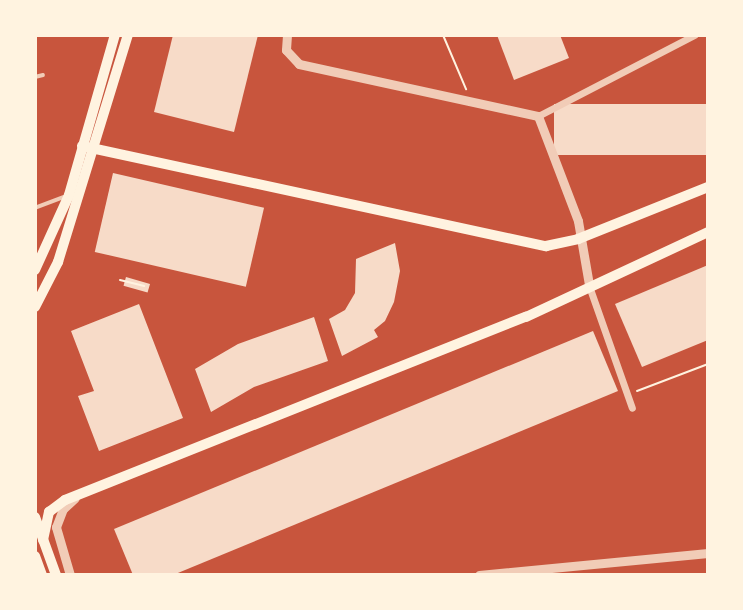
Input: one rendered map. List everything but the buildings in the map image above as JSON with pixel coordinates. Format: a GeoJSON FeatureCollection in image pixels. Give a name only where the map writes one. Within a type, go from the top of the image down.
{"type":"FeatureCollection","features":[{"type":"Feature","properties":{"kind":"main road"},"geometry":{"type":"LineString","coordinates":[[35,270],[69,195],[115,35]]}},
{"type":"Feature","properties":{"kind":"main road"},"geometry":{"type":"LineString","coordinates":[[35,307],[58,262],[128,35]]}},
{"type":"Feature","properties":{"kind":"main road"},"geometry":{"type":"LineString","coordinates":[[82,146],[525,244],[546,246],[578,239],[708,187]]}},
{"type":"Feature","properties":{"kind":"main road"},"geometry":{"type":"LineString","coordinates":[[43,540],[49,512],[80,494],[526,317],[589,285],[708,232]]}},
{"type":"Feature","properties":{"kind":"main road"},"geometry":{"type":"LineString","coordinates":[[35,517],[56,575]]}},
{"type":"Feature","properties":{"kind":"main road"},"geometry":{"type":"LineString","coordinates":[[35,556],[42,575]]}},
{"type":"Feature","properties":{"kind":"street"},"geometry":{"type":"LineString","coordinates":[[287,35],[286,50],[299,64],[538,116],[694,35]]}},
{"type":"Feature","properties":{"kind":"street"},"geometry":{"type":"LineString","coordinates":[[538,116],[578,220],[578,239],[589,285],[632,408]]}},
{"type":"Feature","properties":{"kind":"street"},"geometry":{"type":"LineString","coordinates":[[70,575],[56,527],[64,509],[80,494]]}},
{"type":"Feature","properties":{"kind":"street"},"geometry":{"type":"LineString","coordinates":[[479,575],[708,553]]}},
{"type":"Feature","properties":{"kind":"lane"},"geometry":{"type":"LineString","coordinates":[[35,78],[43,75]]}},
{"type":"Feature","properties":{"kind":"lane"},"geometry":{"type":"LineString","coordinates":[[35,208],[69,195]]}},
{"type":"Feature","properties":{"kind":"path"},"geometry":{"type":"LineString","coordinates":[[443,35],[471,101]]}},
{"type":"Feature","properties":{"kind":"path"},"geometry":{"type":"LineString","coordinates":[[120,280],[144,286]]}},
{"type":"Feature","properties":{"kind":"path"},"geometry":{"type":"LineString","coordinates":[[628,395],[708,364]]}}]}
